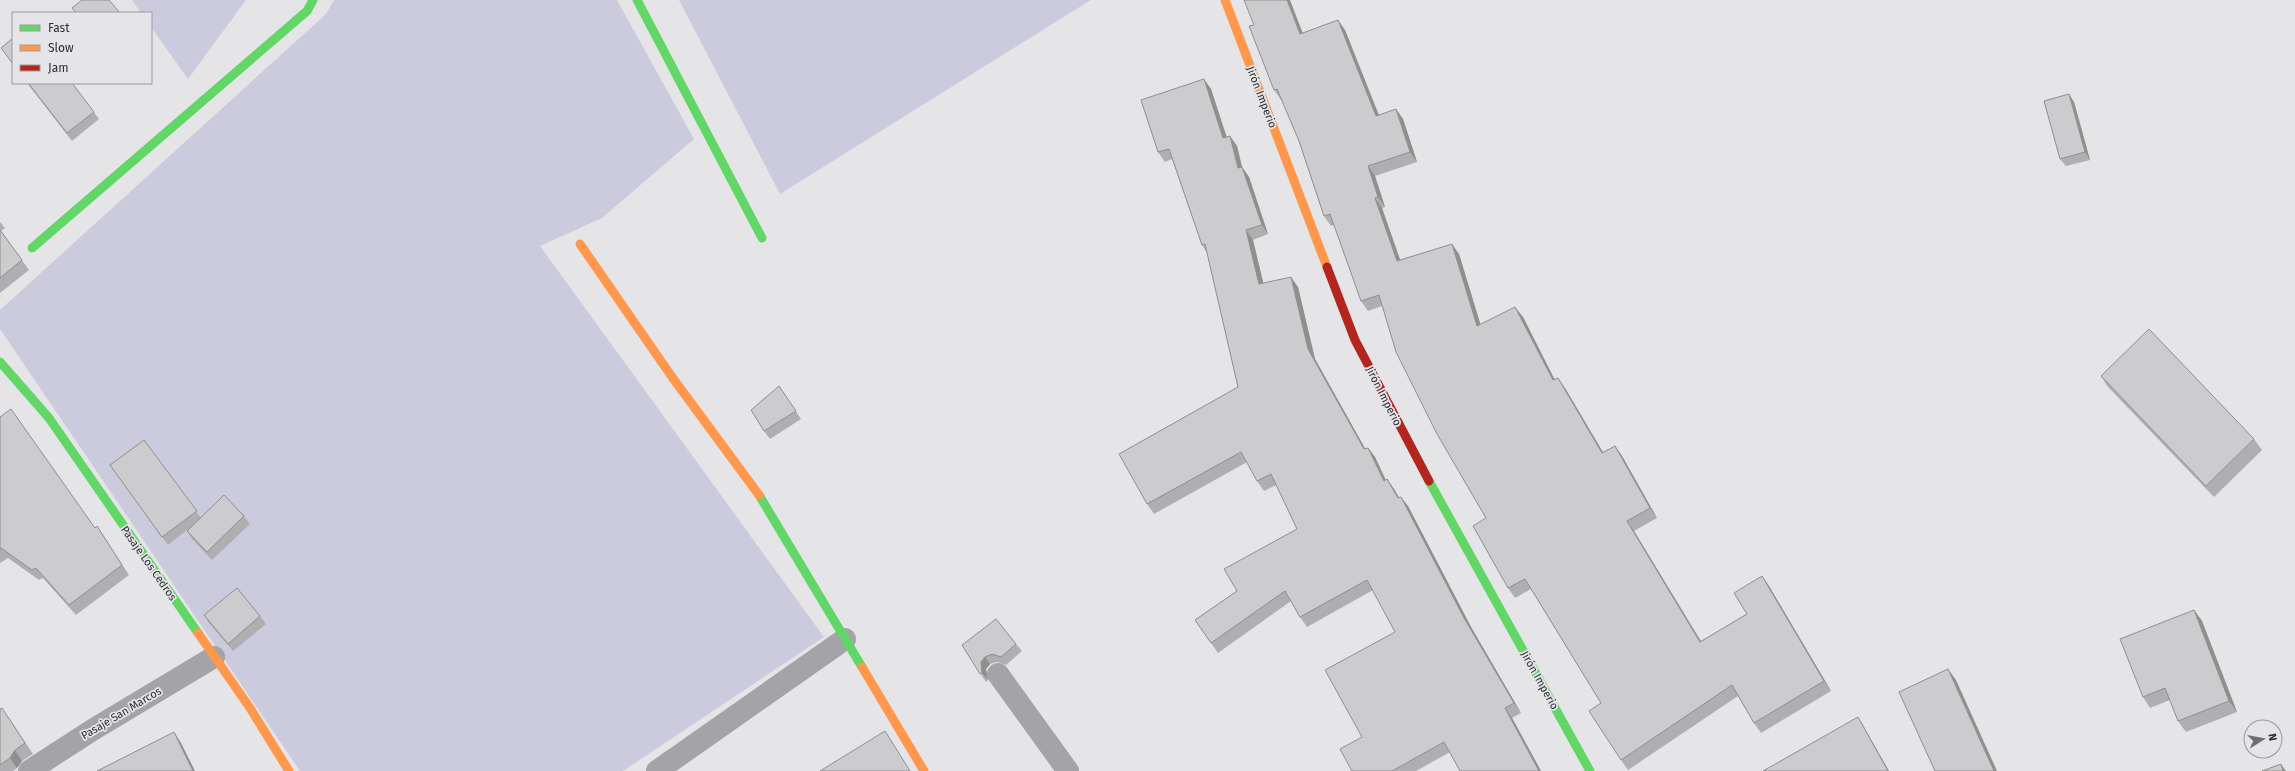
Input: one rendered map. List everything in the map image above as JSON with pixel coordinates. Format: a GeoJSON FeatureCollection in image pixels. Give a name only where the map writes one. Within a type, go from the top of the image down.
{"type":"FeatureCollection","features":[{"type":"Feature","properties":{"kind":"street"},"geometry":{"type":"LineString","coordinates":[[32,248],[307,11],[313,0]]}},
{"type":"Feature","properties":{"kind":"street"},"geometry":{"type":"LineString","coordinates":[[637,0],[762,238]]}},
{"type":"Feature","properties":{"kind":"street","name":"Jirón Imperio"},"geometry":{"type":"LineString","coordinates":[[1225,0],[1355,340],[1404,434],[1590,771]]}},
{"type":"Feature","properties":{"kind":"street"},"geometry":{"type":"LineString","coordinates":[[580,244],[672,377],[761,498],[924,771]]}},
{"type":"Feature","properties":{"kind":"street","name":"Pasaje Los Cedros"},"geometry":{"type":"LineString","coordinates":[[0,362],[49,418],[250,708],[289,771]]}},
{"type":"Feature","properties":{"kind":"street"},"geometry":{"type":"LineString","coordinates":[[658,771],[845,639]]}},
{"type":"Feature","properties":{"kind":"street","name":"Pasaje San Marcos"},"geometry":{"type":"LineString","coordinates":[[29,771],[94,729],[214,657]]}},
{"type":"Feature","properties":{"kind":"street"},"geometry":{"type":"LineString","coordinates":[[998,674],[1068,771]]}},
{"type":"Feature","properties":{"kind":"shaded area"},"geometry":{"type":"Polygon","coordinates":[[[132,0],[246,0],[188,79],[152,28],[152,12],[140,12],[132,0]]]}},
{"type":"Feature","properties":{"kind":"shaded area"},"geometry":{"type":"Polygon","coordinates":[[[334,0],[617,0],[694,139],[602,218],[540,246],[824,637],[623,771],[300,771],[0,329],[0,310],[326,14],[334,0]]]}},
{"type":"Feature","properties":{"kind":"shaded area"},"geometry":{"type":"Polygon","coordinates":[[[679,0],[1091,0],[780,194],[679,0]]]}},
{"type":"Feature","properties":{"kind":"building"},"geometry":{"type":"Polygon","coordinates":[[[82,0],[109,0],[119,12],[75,12],[72,8],[82,0]]]}},
{"type":"Feature","properties":{"kind":"building"},"geometry":{"type":"Polygon","coordinates":[[[1244,0],[1287,0],[1300,34],[1338,20],[1376,116],[1396,109],[1410,152],[1368,166],[1378,197],[1375,198],[1397,261],[1452,244],[1477,326],[1515,307],[1553,380],[1558,378],[1602,453],[1615,446],[1650,508],[1627,521],[1700,642],[1747,614],[1734,593],[1762,576],[1824,681],[1754,723],[1732,685],[1621,760],[1589,711],[1601,703],[1525,579],[1508,588],[1473,526],[1486,518],[1437,434],[1396,352],[1379,295],[1361,301],[1330,214],[1324,216],[1299,141],[1277,89],[1274,90],[1249,26],[1254,25],[1244,0]]]}},
{"type":"Feature","properties":{"kind":"building"},"geometry":{"type":"Polygon","coordinates":[[[12,39],[12,63],[1,48],[12,39]]]}},
{"type":"Feature","properties":{"kind":"building"},"geometry":{"type":"Polygon","coordinates":[[[1204,79],[1223,138],[1230,136],[1238,168],[1242,167],[1262,225],[1246,230],[1259,284],[1291,277],[1308,349],[1364,449],[1368,448],[1384,481],[1387,479],[1398,498],[1401,497],[1464,618],[1514,703],[1505,708],[1539,771],[1460,771],[1444,742],[1392,771],[1352,771],[1340,749],[1362,737],[1325,670],[1395,632],[1367,580],[1300,617],[1285,591],[1211,643],[1195,620],[1237,591],[1224,569],[1297,529],[1271,474],[1257,481],[1241,452],[1147,504],[1119,454],[1238,387],[1205,244],[1202,245],[1169,149],[1158,152],[1141,100],[1204,79]]]}},
{"type":"Feature","properties":{"kind":"building"},"geometry":{"type":"Polygon","coordinates":[[[29,84],[73,84],[94,112],[67,133],[29,84]]]}},
{"type":"Feature","properties":{"kind":"building"},"geometry":{"type":"Polygon","coordinates":[[[2069,94],[2085,152],[2060,159],[2044,101],[2069,94]]]}},
{"type":"Feature","properties":{"kind":"building"},"geometry":{"type":"Polygon","coordinates":[[[0,230],[22,260],[0,278],[0,230]]]}},
{"type":"Feature","properties":{"kind":"building"},"geometry":{"type":"Polygon","coordinates":[[[2149,329],[2254,439],[2206,486],[2101,376],[2149,329]]]}},
{"type":"Feature","properties":{"kind":"building"},"geometry":{"type":"Polygon","coordinates":[[[779,386],[796,411],[764,431],[751,410],[779,386]]]}},
{"type":"Feature","properties":{"kind":"building"},"geometry":{"type":"Polygon","coordinates":[[[11,409],[95,528],[97,526],[122,565],[69,605],[36,568],[32,570],[1,548],[0,549],[0,417],[11,409]]]}},
{"type":"Feature","properties":{"kind":"building"},"geometry":{"type":"Polygon","coordinates":[[[144,440],[197,511],[162,537],[110,465],[144,440]]]}},
{"type":"Feature","properties":{"kind":"building"},"geometry":{"type":"Polygon","coordinates":[[[224,495],[244,516],[207,552],[187,531],[224,495]]]}},
{"type":"Feature","properties":{"kind":"building"},"geometry":{"type":"Polygon","coordinates":[[[237,588],[260,616],[228,644],[204,615],[237,588]]]}},
{"type":"Feature","properties":{"kind":"building"},"geometry":{"type":"Polygon","coordinates":[[[2194,610],[2229,701],[2178,721],[2165,688],[2143,697],[2120,639],[2194,610]]]}},
{"type":"Feature","properties":{"kind":"building"},"geometry":{"type":"Polygon","coordinates":[[[996,619],[1016,644],[1001,657],[992,654],[985,657],[981,662],[982,673],[980,674],[962,645],[996,619]]]}},
{"type":"Feature","properties":{"kind":"building"},"geometry":{"type":"Polygon","coordinates":[[[1948,669],[1994,771],[1935,771],[1899,692],[1948,669]]]}},
{"type":"Feature","properties":{"kind":"building"},"geometry":{"type":"Polygon","coordinates":[[[2,708],[25,743],[15,750],[10,758],[0,765],[0,709],[2,708]]]}},
{"type":"Feature","properties":{"kind":"building"},"geometry":{"type":"Polygon","coordinates":[[[1858,717],[1888,771],[1763,771],[1858,717]]]}},
{"type":"Feature","properties":{"kind":"building"},"geometry":{"type":"Polygon","coordinates":[[[885,731],[910,771],[820,771],[885,731]]]}},
{"type":"Feature","properties":{"kind":"building"},"geometry":{"type":"Polygon","coordinates":[[[174,732],[193,771],[97,771],[174,732]]]}},
{"type":"Feature","properties":{"kind":"building"},"geometry":{"type":"Polygon","coordinates":[[[2281,764],[2283,771],[2262,771],[2281,764]]]}},
{"type":"Feature","properties":{"kind":"traffic: fast"},"geometry":{"type":"LineString","coordinates":[[32,248],[307,11],[313,0]]}},
{"type":"Feature","properties":{"kind":"traffic: fast"},"geometry":{"type":"LineString","coordinates":[[637,0],[762,238]]}},
{"type":"Feature","properties":{"kind":"traffic: fast"},"geometry":{"type":"LineString","coordinates":[[0,362],[49,418],[198,633]]}},
{"type":"Feature","properties":{"kind":"traffic: fast"},"geometry":{"type":"LineString","coordinates":[[1429,481],[1590,771]]}},
{"type":"Feature","properties":{"kind":"traffic: fast"},"geometry":{"type":"LineString","coordinates":[[759,495],[862,667]]}},
{"type":"Feature","properties":{"kind":"traffic: slow"},"geometry":{"type":"LineString","coordinates":[[1225,0],[1327,267]]}},
{"type":"Feature","properties":{"kind":"traffic: slow"},"geometry":{"type":"LineString","coordinates":[[580,244],[672,377],[759,495]]}},
{"type":"Feature","properties":{"kind":"traffic: slow"},"geometry":{"type":"LineString","coordinates":[[198,633],[250,708],[289,771]]}},
{"type":"Feature","properties":{"kind":"traffic: slow"},"geometry":{"type":"LineString","coordinates":[[862,667],[924,771]]}},
{"type":"Feature","properties":{"kind":"traffic: jam"},"geometry":{"type":"LineString","coordinates":[[1327,267],[1355,340],[1429,481]]}}]}
